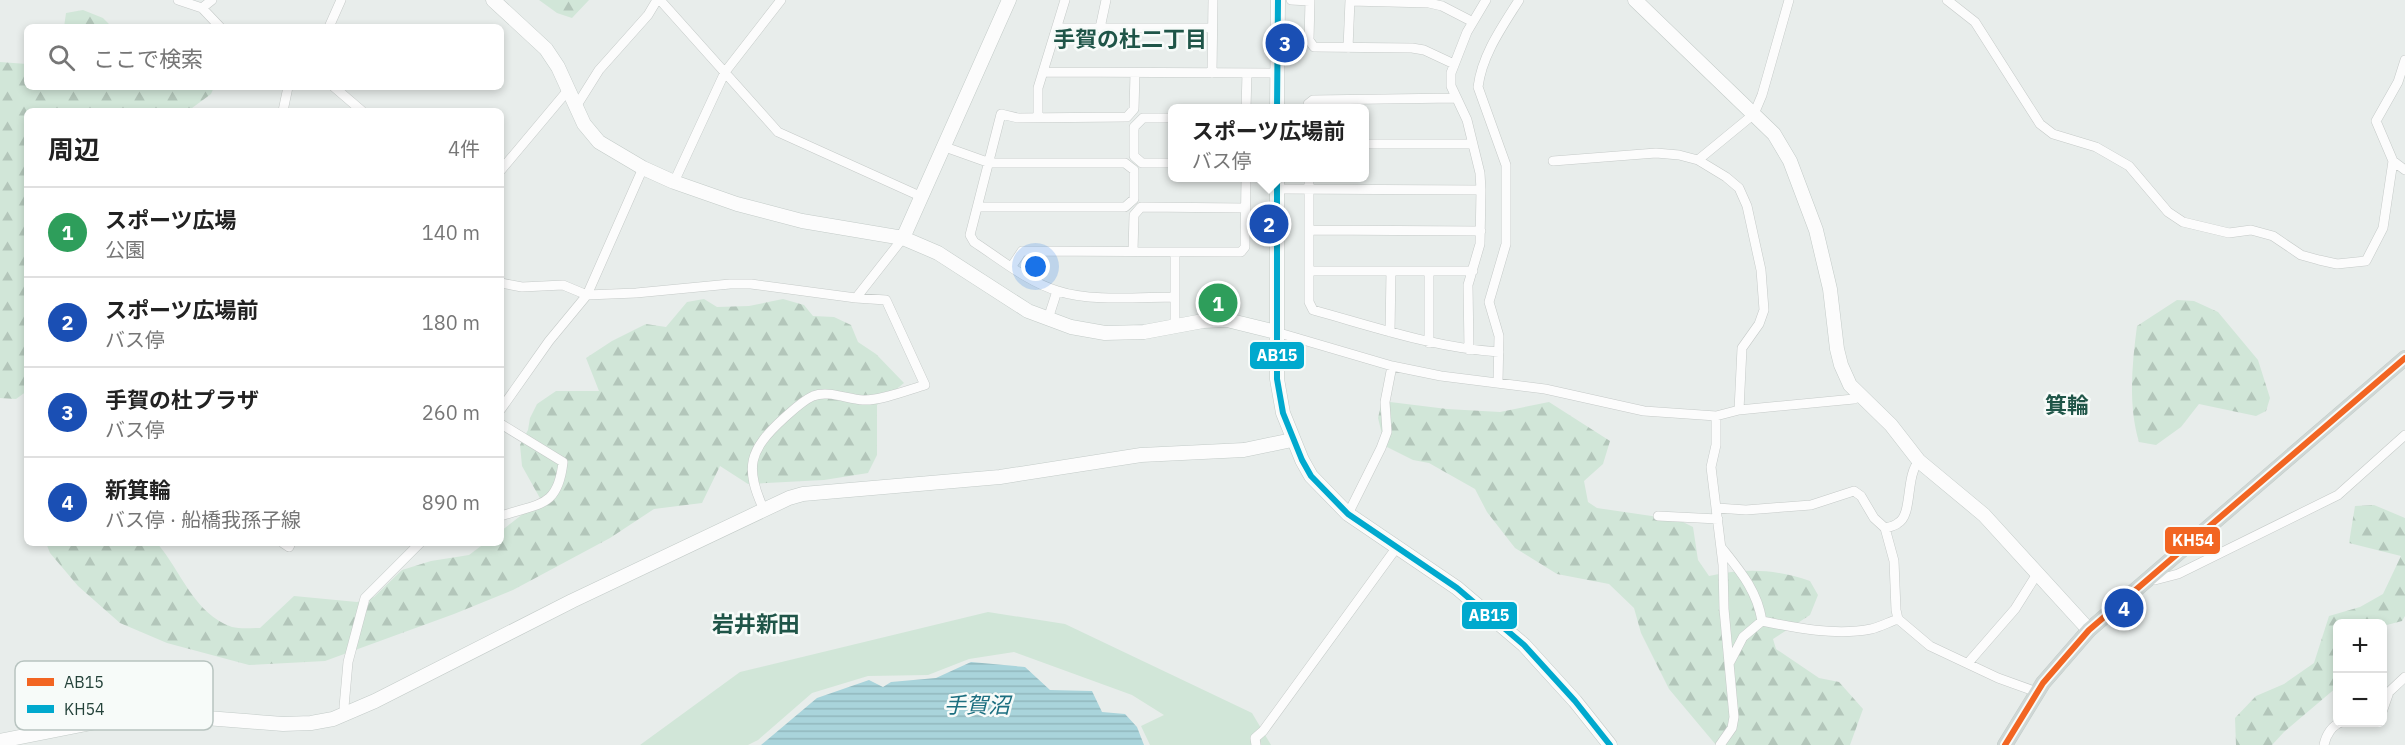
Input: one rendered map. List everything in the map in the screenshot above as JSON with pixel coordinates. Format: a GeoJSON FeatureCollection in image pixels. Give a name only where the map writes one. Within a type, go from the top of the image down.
{"type":"FeatureCollection","features":[{"type":"Feature","properties":{"kind":"main road"},"geometry":{"type":"LineString","coordinates":[[2005,745],[2037,692],[2058,663],[2089,630],[2405,358]]}},
{"type":"Feature","properties":{"kind":"street"},"geometry":{"type":"LineString","coordinates":[[178,0],[202,8],[217,24]]}},
{"type":"Feature","properties":{"kind":"street"},"geometry":{"type":"LineString","coordinates":[[202,8],[212,0]]}},
{"type":"Feature","properties":{"kind":"street"},"geometry":{"type":"LineString","coordinates":[[330,24],[341,0]]}},
{"type":"Feature","properties":{"kind":"street"},"geometry":{"type":"LineString","coordinates":[[493,0],[546,49],[558,67],[584,124],[599,142],[643,168],[674,182],[737,204],[802,221],[903,238],[938,254],[1012,302],[1047,320],[1071,327],[1105,333],[1144,332],[1203,321],[1227,320],[1392,366],[1441,376],[1545,389],[1644,411],[1716,416],[1739,410],[1854,399],[1861,396]]}},
{"type":"Feature","properties":{"kind":"street"},"geometry":{"type":"LineString","coordinates":[[577,105],[599,70],[648,15],[658,0],[778,132],[922,197]]}},
{"type":"Feature","properties":{"kind":"street"},"geometry":{"type":"LineString","coordinates":[[674,182],[725,72],[781,0]]}},
{"type":"Feature","properties":{"kind":"street"},"geometry":{"type":"LineString","coordinates":[[856,298],[903,238],[1009,0]]}},
{"type":"Feature","properties":{"kind":"street"},"geometry":{"type":"LineString","coordinates":[[1038,118],[1038,88],[1065,0]]}},
{"type":"Feature","properties":{"kind":"street"},"geometry":{"type":"LineString","coordinates":[[1100,28],[1106,0]]}},
{"type":"Feature","properties":{"kind":"street"},"geometry":{"type":"LineString","coordinates":[[1212,73],[1213,0]]}},
{"type":"Feature","properties":{"kind":"street"},"geometry":{"type":"LineString","coordinates":[[1277,104],[1278,0]]}},
{"type":"Feature","properties":{"kind":"street"},"geometry":{"type":"LineString","coordinates":[[1291,0],[1310,0],[1309,40],[1314,47],[1412,48],[1424,50],[1454,64]]}},
{"type":"Feature","properties":{"kind":"street"},"geometry":{"type":"LineString","coordinates":[[1469,350],[1468,285],[1481,231],[1481,190],[1467,120],[1451,86],[1451,73],[1473,22],[1486,0]]}},
{"type":"Feature","properties":{"kind":"street"},"geometry":{"type":"LineString","coordinates":[[1498,382],[1499,336],[1489,302],[1506,244],[1506,165],[1478,87],[1480,74],[1494,41],[1519,0]]}},
{"type":"Feature","properties":{"kind":"street"},"geometry":{"type":"LineString","coordinates":[[1635,0],[1774,134],[1790,161],[1804,193],[1824,258],[1841,365],[1850,385],[1891,425],[1919,461],[1984,515],[2089,630]]}},
{"type":"Feature","properties":{"kind":"street"},"geometry":{"type":"LineString","coordinates":[[1698,160],[1754,114],[1762,95],[1789,0]]}},
{"type":"Feature","properties":{"kind":"street"},"geometry":{"type":"LineString","coordinates":[[1947,0],[1975,22],[2040,124],[2053,134],[2096,147],[2128,166],[2168,212],[2183,222],[2229,233],[2251,230],[2273,236],[2301,255],[2337,264],[2366,261],[2372,254],[2383,228],[2393,161]]}},
{"type":"Feature","properties":{"kind":"street"},"geometry":{"type":"LineString","coordinates":[[1348,48],[1350,1],[1429,3],[1442,6],[1473,22]]}},
{"type":"Feature","properties":{"kind":"street"},"geometry":{"type":"LineString","coordinates":[[1057,28],[1212,28]]}},
{"type":"Feature","properties":{"kind":"street"},"geometry":{"type":"LineString","coordinates":[[2405,60],[2398,82],[2376,121],[2393,161],[2405,170]]}},
{"type":"Feature","properties":{"kind":"street"},"geometry":{"type":"LineString","coordinates":[[1043,72],[1277,73]]}},
{"type":"Feature","properties":{"kind":"street"},"geometry":{"type":"LineString","coordinates":[[1135,73],[1134,109],[1127,117],[1018,118],[1001,114],[970,235],[974,242],[1057,291],[1081,296],[1175,297]]}},
{"type":"Feature","properties":{"kind":"street"},"geometry":{"type":"LineString","coordinates":[[1246,104],[1247,73]]}},
{"type":"Feature","properties":{"kind":"street"},"geometry":{"type":"LineString","coordinates":[[504,166],[569,89]]}},
{"type":"Feature","properties":{"kind":"street"},"geometry":{"type":"LineString","coordinates":[[284,108],[287,90]]}},
{"type":"Feature","properties":{"kind":"street"},"geometry":{"type":"LineString","coordinates":[[338,90],[359,108]]}},
{"type":"Feature","properties":{"kind":"street"},"geometry":{"type":"LineString","coordinates":[[1308,104],[1313,100],[1456,98]]}},
{"type":"Feature","properties":{"kind":"street"},"geometry":{"type":"LineString","coordinates":[[1168,118],[1143,118],[1134,127],[1134,156],[1142,163],[1168,163]]}},
{"type":"Feature","properties":{"kind":"street"},"geometry":{"type":"LineString","coordinates":[[1369,144],[1472,144]]}},
{"type":"Feature","properties":{"kind":"street"},"geometry":{"type":"LineString","coordinates":[[945,147],[990,163],[1125,163],[1134,170],[1134,200],[1125,207],[978,207]]}},
{"type":"Feature","properties":{"kind":"street"},"geometry":{"type":"LineString","coordinates":[[1553,161],[1656,153],[1698,160],[1726,177],[1739,189],[1747,206],[1761,270],[1764,310],[1759,324],[1742,348],[1739,410]]}},
{"type":"Feature","properties":{"kind":"street"},"geometry":{"type":"LineString","coordinates":[[504,405],[549,341],[587,295],[643,168]]}},
{"type":"Feature","properties":{"kind":"street"},"geometry":{"type":"LineString","coordinates":[[1012,266],[1022,252],[1241,252],[1245,247],[1246,182]]}},
{"type":"Feature","properties":{"kind":"street"},"geometry":{"type":"LineString","coordinates":[[1309,182],[1309,302],[1313,310],[1429,343],[1469,350],[1499,352]]}},
{"type":"Feature","properties":{"kind":"street"},"geometry":{"type":"LineString","coordinates":[[1481,190],[1309,189],[1277,183],[1276,380],[1283,413],[1292,440],[1311,476],[1348,514],[1457,588],[1524,645],[1575,701],[1610,745]]}},
{"type":"Feature","properties":{"kind":"street"},"geometry":{"type":"LineString","coordinates":[[1133,252],[1134,215],[1141,207],[1246,208]]}},
{"type":"Feature","properties":{"kind":"street"},"geometry":{"type":"LineString","coordinates":[[1310,230],[1481,231]]}},
{"type":"Feature","properties":{"kind":"street"},"geometry":{"type":"LineString","coordinates":[[1175,252],[1175,327]]}},
{"type":"Feature","properties":{"kind":"street"},"geometry":{"type":"LineString","coordinates":[[1310,271],[1473,271]]}},
{"type":"Feature","properties":{"kind":"street"},"geometry":{"type":"LineString","coordinates":[[1390,332],[1391,271]]}},
{"type":"Feature","properties":{"kind":"street"},"geometry":{"type":"LineString","coordinates":[[1429,343],[1430,271]]}},
{"type":"Feature","properties":{"kind":"street"},"geometry":{"type":"LineString","coordinates":[[504,284],[522,287],[563,285],[587,295],[751,284],[886,300],[925,385],[864,400],[835,395],[814,395],[797,406],[765,436],[755,452],[752,471],[754,488],[764,510]]}},
{"type":"Feature","properties":{"kind":"street"},"geometry":{"type":"LineString","coordinates":[[1047,320],[1057,291]]}},
{"type":"Feature","properties":{"kind":"street"},"geometry":{"type":"LineString","coordinates":[[1348,514],[1387,432],[1385,402],[1392,366]]}},
{"type":"Feature","properties":{"kind":"street"},"geometry":{"type":"LineString","coordinates":[[1716,416],[1716,445],[1711,467],[1721,547],[1734,717],[1732,728],[1720,745]]}},
{"type":"Feature","properties":{"kind":"street"},"geometry":{"type":"LineString","coordinates":[[504,426],[563,462],[561,484],[549,500],[504,515]]}},
{"type":"Feature","properties":{"kind":"street"},"geometry":{"type":"LineString","coordinates":[[2151,576],[2155,580],[2178,574],[2338,495],[2405,435]]}},
{"type":"Feature","properties":{"kind":"street"},"geometry":{"type":"LineString","coordinates":[[213,719],[283,724],[311,723],[348,714],[572,601],[764,510],[803,494],[1000,477],[1141,455],[1244,450],[1292,440]]}},
{"type":"Feature","properties":{"kind":"street"},"geometry":{"type":"LineString","coordinates":[[1885,528],[1899,523],[1904,518],[1909,487],[1915,465],[1919,461]]}},
{"type":"Feature","properties":{"kind":"street"},"geometry":{"type":"LineString","coordinates":[[1717,508],[1746,510],[1811,505],[1854,491],[1861,496],[1874,518],[1885,528],[1894,561],[1898,619],[1930,646],[1998,678],[2037,692]]}},
{"type":"Feature","properties":{"kind":"street"},"geometry":{"type":"LineString","coordinates":[[1658,516],[1718,519]]}},
{"type":"Feature","properties":{"kind":"street"},"geometry":{"type":"LineString","coordinates":[[348,714],[344,707],[348,662],[365,598],[417,546]]}},
{"type":"Feature","properties":{"kind":"street"},"geometry":{"type":"LineString","coordinates":[[1256,745],[1255,738],[1263,731],[1397,547]]}},
{"type":"Feature","properties":{"kind":"street"},"geometry":{"type":"LineString","coordinates":[[1721,547],[1750,583],[1759,603],[1762,621]]}},
{"type":"Feature","properties":{"kind":"street"},"geometry":{"type":"LineString","coordinates":[[1968,663],[2014,609],[2037,574]]}},
{"type":"Feature","properties":{"kind":"street"},"geometry":{"type":"LineString","coordinates":[[1730,662],[1743,637],[1762,621],[1808,629],[1851,632],[1874,628],[1898,619]]}},
{"type":"Feature","properties":{"kind":"street"},"geometry":{"type":"LineString","coordinates":[[2387,698],[2389,692],[2405,677]]}},
{"type":"Feature","properties":{"kind":"street"},"geometry":{"type":"LineString","coordinates":[[2324,745],[2326,736],[2334,727]]}},
{"type":"Feature","properties":{"kind":"street"},"geometry":{"type":"LineString","coordinates":[[0,741],[56,730]]}},
{"type":"Feature","properties":{"kind":"green space"},"geometry":{"type":"Polygon","coordinates":[[[539,0],[589,0],[572,18],[557,13],[539,0]]]}},
{"type":"Feature","properties":{"kind":"green space"},"geometry":{"type":"Polygon","coordinates":[[[83,10],[103,18],[109,24],[64,24],[66,13],[83,10]]]}},
{"type":"Feature","properties":{"kind":"green space"},"geometry":{"type":"Polygon","coordinates":[[[0,62],[24,64],[24,90],[213,90],[211,94],[192,108],[24,108],[24,393],[16,399],[0,398],[0,62]]]}},
{"type":"Feature","properties":{"kind":"green space"},"geometry":{"type":"Polygon","coordinates":[[[704,299],[717,307],[749,306],[783,299],[804,305],[813,316],[834,317],[851,325],[858,342],[876,354],[904,383],[877,405],[877,455],[868,473],[824,480],[748,484],[720,466],[702,503],[654,509],[610,538],[513,590],[325,661],[249,665],[167,643],[120,623],[78,586],[50,553],[47,546],[159,546],[198,602],[219,621],[235,628],[260,628],[294,596],[357,602],[374,597],[402,570],[431,561],[469,555],[481,546],[504,546],[504,529],[541,500],[522,466],[520,445],[537,404],[556,391],[599,391],[586,358],[612,341],[646,324],[666,327],[687,302],[704,299]]]}},
{"type":"Feature","properties":{"kind":"green space"},"geometry":{"type":"Polygon","coordinates":[[[2177,300],[2194,301],[2218,312],[2258,360],[2270,398],[2266,411],[2256,416],[2199,404],[2181,427],[2156,445],[2139,442],[2132,399],[2137,326],[2177,300]]]}},
{"type":"Feature","properties":{"kind":"green space"},"geometry":{"type":"Polygon","coordinates":[[[1382,401],[1447,409],[1500,412],[1549,402],[1610,441],[1603,464],[1584,481],[1588,502],[1597,508],[1679,520],[1693,527],[1698,560],[1709,576],[1760,571],[1785,574],[1810,581],[1818,595],[1810,615],[1773,639],[1776,649],[1819,678],[1839,682],[1863,709],[1850,745],[1716,745],[1669,689],[1641,633],[1634,608],[1609,584],[1557,574],[1515,548],[1487,512],[1475,489],[1429,463],[1413,460],[1385,446],[1378,418],[1382,401]]]}},
{"type":"Feature","properties":{"kind":"green space"},"geometry":{"type":"Polygon","coordinates":[[[2374,505],[2405,518],[2405,616],[2402,621],[2387,625],[2387,619],[2333,619],[2333,690],[2272,745],[2236,745],[2235,718],[2256,696],[2284,684],[2314,663],[2329,616],[2360,607],[2383,594],[2401,556],[2349,543],[2355,506],[2374,505]]]}},
{"type":"Feature","properties":{"kind":"green space"},"geometry":{"type":"Polygon","coordinates":[[[988,612],[1065,624],[1252,713],[1271,745],[1150,745],[1141,726],[1164,715],[1132,695],[1014,652],[969,659],[928,675],[868,676],[812,693],[758,740],[748,745],[640,745],[740,672],[988,612]]]}},
{"type":"Feature","properties":{"kind":"water","name":"手賀沼"},"geometry":{"type":"Polygon","coordinates":[[[971,662],[1025,667],[1050,690],[1092,691],[1102,712],[1125,714],[1137,727],[1144,745],[761,745],[817,698],[869,680],[883,687],[891,682],[936,678],[971,662]]]}},
{"type":"Feature","properties":{"kind":"transit line","name":"AB15"},"geometry":{"type":"LineString","coordinates":[[1277,104],[1278,0]]}},
{"type":"Feature","properties":{"kind":"transit line","name":"AB15"},"geometry":{"type":"LineString","coordinates":[[1277,182],[1277,379],[1283,413],[1311,476],[1348,514],[1457,588],[1524,645],[1575,701],[1610,745]]}},
{"type":"Feature","properties":{"kind":"transit line","name":"KH54"},"geometry":{"type":"LineString","coordinates":[[2005,745],[2043,683],[2089,630],[2405,358]]}},
{"type":"Feature","properties":{"kind":"place","name":"手賀の杜プラザ"},"geometry":{"type":"Point","coordinates":[1285,43]}},
{"type":"Feature","properties":{"kind":"place","name":"スポーツ広場前"},"geometry":{"type":"Point","coordinates":[1269,224]}},
{"type":"Feature","properties":{"kind":"place","name":"スポーツ広場"},"geometry":{"type":"Point","coordinates":[1218,303]}},
{"type":"Feature","properties":{"kind":"place","name":"新箕輪"},"geometry":{"type":"Point","coordinates":[2124,608]}},
{"type":"Feature","properties":{"kind":"district","name":"手賀の杜二丁目"},"geometry":{"type":"Point","coordinates":[1130,38]}},
{"type":"Feature","properties":{"kind":"district","name":"箕輪"},"geometry":{"type":"Point","coordinates":[2067,404]}},
{"type":"Feature","properties":{"kind":"district","name":"岩井新田"},"geometry":{"type":"Point","coordinates":[756,623]}}]}
